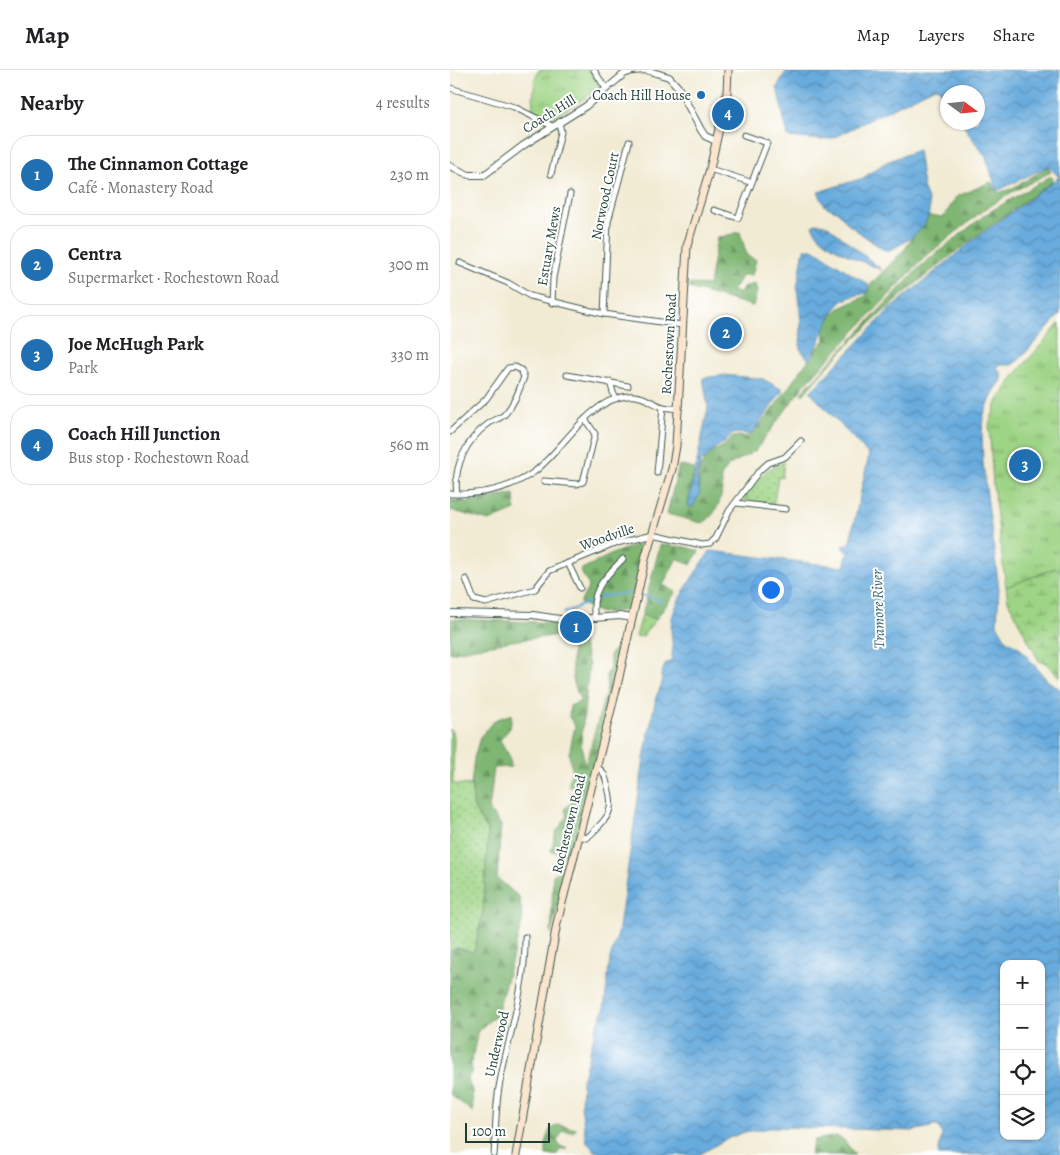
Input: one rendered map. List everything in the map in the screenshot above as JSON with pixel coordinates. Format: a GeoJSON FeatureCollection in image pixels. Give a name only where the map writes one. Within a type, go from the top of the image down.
{"type":"FeatureCollection","features":[{"type":"Feature","properties":{"kind":"main road","name":"Rochestown Road"},"geometry":{"type":"LineString","coordinates":[[516,1155],[538,1020],[558,923],[578,836],[617,686],[627,635],[672,469],[679,408],[687,246],[710,169],[727,93],[728,70]]}},
{"type":"Feature","properties":{"kind":"street"},"geometry":{"type":"LineString","coordinates":[[594,70],[606,89]]}},
{"type":"Feature","properties":{"kind":"street","name":"Coach Hill"},"geometry":{"type":"LineString","coordinates":[[450,166],[469,175],[484,175],[552,126],[586,106],[632,70],[670,74],[705,136],[716,141]]}},
{"type":"Feature","properties":{"kind":"street"},"geometry":{"type":"LineString","coordinates":[[450,88],[514,107],[552,126]]}},
{"type":"Feature","properties":{"kind":"street"},"geometry":{"type":"LineString","coordinates":[[551,174],[561,132],[559,122]]}},
{"type":"Feature","properties":{"kind":"street"},"geometry":{"type":"LineString","coordinates":[[714,210],[738,218],[750,182],[767,143],[744,135]]}},
{"type":"Feature","properties":{"kind":"street","name":"Norwood Court"},"geometry":{"type":"LineString","coordinates":[[604,314],[608,222],[629,142]]}},
{"type":"Feature","properties":{"kind":"street"},"geometry":{"type":"LineString","coordinates":[[710,169],[750,182]]}},
{"type":"Feature","properties":{"kind":"street","name":"Estuary Mews"},"geometry":{"type":"LineString","coordinates":[[552,302],[553,278],[570,194]]}},
{"type":"Feature","properties":{"kind":"street"},"geometry":{"type":"LineString","coordinates":[[460,263],[508,283],[530,296],[604,314],[682,325]]}},
{"type":"Feature","properties":{"kind":"street"},"geometry":{"type":"LineString","coordinates":[[450,432],[486,399],[508,368],[515,367],[522,370],[524,377],[513,403],[503,416],[478,432],[461,456],[457,468],[457,494]]}},
{"type":"Feature","properties":{"kind":"street"},"geometry":{"type":"LineString","coordinates":[[567,375],[628,386]]}},
{"type":"Feature","properties":{"kind":"street"},"geometry":{"type":"LineString","coordinates":[[610,382],[615,399]]}},
{"type":"Feature","properties":{"kind":"street"},"geometry":{"type":"LineString","coordinates":[[450,494],[480,493],[514,483],[533,473],[578,425],[615,399],[628,396],[641,397],[663,407],[679,408]]}},
{"type":"Feature","properties":{"kind":"street"},"geometry":{"type":"LineString","coordinates":[[657,473],[663,407]]}},
{"type":"Feature","properties":{"kind":"street"},"geometry":{"type":"LineString","coordinates":[[544,481],[577,484],[583,482],[595,434],[586,419]]}},
{"type":"Feature","properties":{"kind":"street"},"geometry":{"type":"LineString","coordinates":[[653,534],[708,545],[713,542],[728,511],[736,504],[763,467],[785,457],[801,441]]}},
{"type":"Feature","properties":{"kind":"street"},"geometry":{"type":"LineString","coordinates":[[736,504],[786,509]]}},
{"type":"Feature","properties":{"kind":"street","name":"Woodville"},"geometry":{"type":"LineString","coordinates":[[466,579],[474,600],[486,602],[535,590],[549,571],[617,543],[653,534]]}},
{"type":"Feature","properties":{"kind":"street"},"geometry":{"type":"LineString","coordinates":[[595,618],[592,606],[600,581],[623,559]]}},
{"type":"Feature","properties":{"kind":"street","name":"Woodville"},"geometry":{"type":"LineString","coordinates":[[568,562],[580,588]]}},
{"type":"Feature","properties":{"kind":"street"},"geometry":{"type":"LineString","coordinates":[[450,613],[532,615],[566,620],[620,616],[632,618]]}},
{"type":"Feature","properties":{"kind":"street"},"geometry":{"type":"LineString","coordinates":[[578,836],[587,838],[608,816],[612,802],[604,771],[597,766]]}},
{"type":"Feature","properties":{"kind":"street","name":"Underwood"},"geometry":{"type":"LineString","coordinates":[[494,1155],[499,1084],[517,1007],[525,938]]}},
{"type":"Feature","properties":{"kind":"green space"},"geometry":{"type":"Polygon","coordinates":[[[539,70],[590,70],[600,88],[553,118],[532,111],[535,78],[539,70]]]}},
{"type":"Feature","properties":{"kind":"green space"},"geometry":{"type":"Polygon","coordinates":[[[1048,167],[1051,172],[1012,192],[981,212],[925,257],[805,384],[755,451],[729,465],[721,477],[722,490],[719,503],[708,520],[702,523],[667,514],[679,465],[694,469],[688,505],[700,494],[699,475],[705,459],[726,444],[731,438],[738,436],[747,437],[758,427],[825,340],[824,328],[827,321],[838,309],[866,296],[872,283],[905,249],[926,216],[944,217],[956,197],[991,182],[998,193],[1011,189],[1048,167]]]}},
{"type":"Feature","properties":{"kind":"green space"},"geometry":{"type":"Polygon","coordinates":[[[1052,177],[1052,182],[985,229],[889,307],[830,364],[803,395],[801,393],[922,265],[986,214],[1052,177]]]}},
{"type":"Feature","properties":{"kind":"green space"},"geometry":{"type":"Polygon","coordinates":[[[740,232],[747,256],[756,260],[752,275],[742,275],[732,291],[740,294],[743,287],[755,284],[757,291],[753,306],[689,288],[690,284],[709,285],[717,238],[740,232]]]}},
{"type":"Feature","properties":{"kind":"green space"},"geometry":{"type":"Polygon","coordinates":[[[1060,323],[1060,570],[1055,568],[1006,587],[993,485],[989,425],[998,400],[1016,374],[1060,323]]]}},
{"type":"Feature","properties":{"kind":"green space"},"geometry":{"type":"Polygon","coordinates":[[[784,462],[782,478],[778,477],[774,503],[771,505],[745,501],[745,496],[762,475],[784,462]]]}},
{"type":"Feature","properties":{"kind":"green space"},"geometry":{"type":"Polygon","coordinates":[[[514,494],[515,510],[489,521],[450,510],[450,500],[468,502],[514,494]]]}},
{"type":"Feature","properties":{"kind":"green space"},"geometry":{"type":"Polygon","coordinates":[[[660,545],[685,547],[699,551],[691,565],[677,558],[663,585],[676,592],[656,619],[642,615],[660,545]]]}},
{"type":"Feature","properties":{"kind":"green space"},"geometry":{"type":"Polygon","coordinates":[[[634,546],[643,546],[643,558],[629,610],[601,613],[580,603],[589,586],[580,570],[614,553],[634,546]]]}},
{"type":"Feature","properties":{"kind":"green space"},"geometry":{"type":"Polygon","coordinates":[[[1056,568],[1060,571],[1060,678],[1045,663],[1039,661],[1008,601],[1006,587],[1056,568]]]}},
{"type":"Feature","properties":{"kind":"green space"},"geometry":{"type":"Polygon","coordinates":[[[642,615],[656,619],[643,636],[636,637],[642,615]]]}},
{"type":"Feature","properties":{"kind":"green space"},"geometry":{"type":"Polygon","coordinates":[[[450,619],[561,623],[561,635],[511,641],[450,653],[450,619]]]}},
{"type":"Feature","properties":{"kind":"green space"},"geometry":{"type":"Polygon","coordinates":[[[582,641],[589,665],[581,742],[585,767],[607,688],[606,675],[610,668],[610,654],[619,644],[613,690],[551,934],[553,875],[560,870],[566,858],[563,852],[551,851],[556,832],[567,817],[565,808],[572,802],[574,787],[568,787],[572,769],[569,754],[575,726],[569,717],[570,706],[581,701],[573,680],[572,645],[582,641]]]}},
{"type":"Feature","properties":{"kind":"green space"},"geometry":{"type":"Polygon","coordinates":[[[512,714],[510,728],[500,740],[510,757],[511,767],[494,768],[489,810],[501,825],[497,878],[519,897],[523,918],[497,1014],[478,1031],[471,1063],[472,1071],[467,1079],[472,1090],[473,1112],[450,1094],[450,952],[456,948],[474,952],[483,911],[488,833],[474,808],[471,785],[474,758],[480,737],[495,720],[512,714]]]}},
{"type":"Feature","properties":{"kind":"green space"},"geometry":{"type":"Polygon","coordinates":[[[450,729],[454,736],[453,784],[471,785],[474,808],[488,833],[483,911],[474,952],[456,948],[450,952],[450,729]]]}},
{"type":"Feature","properties":{"kind":"green space"},"geometry":{"type":"Polygon","coordinates":[[[558,1125],[577,1129],[572,1132],[563,1131],[557,1141],[560,1146],[567,1149],[561,1149],[556,1155],[546,1155],[546,1144],[550,1129],[558,1125]]]}},
{"type":"Feature","properties":{"kind":"green space"},"geometry":{"type":"Polygon","coordinates":[[[836,1136],[844,1140],[855,1155],[810,1155],[814,1140],[836,1136]]]}},
{"type":"Feature","properties":{"kind":"water","name":"Tramore River"},"geometry":{"type":"Polygon","coordinates":[[[787,70],[1060,70],[1060,314],[1020,359],[1012,365],[999,365],[997,368],[1002,374],[1002,380],[995,390],[984,414],[982,432],[983,463],[999,589],[997,624],[1006,640],[1019,647],[1048,681],[1060,689],[1060,1155],[938,1155],[942,1134],[939,1127],[936,1126],[912,1131],[777,1127],[745,1132],[726,1139],[699,1155],[598,1155],[586,1141],[581,1106],[582,1081],[596,1028],[604,1010],[610,958],[618,934],[644,758],[656,697],[662,684],[661,674],[666,663],[671,661],[671,624],[678,602],[710,551],[844,567],[848,551],[843,549],[844,545],[849,545],[869,455],[810,392],[890,309],[972,241],[1059,177],[1048,166],[997,191],[986,157],[966,130],[985,130],[985,85],[940,85],[940,89],[935,87],[833,138],[823,140],[788,137],[777,87],[787,70]]]}},
{"type":"Feature","properties":{"kind":"water"},"geometry":{"type":"Polygon","coordinates":[[[918,150],[929,212],[923,227],[903,243],[888,251],[881,248],[849,225],[838,212],[825,206],[818,192],[863,178],[886,162],[918,150]]]}},
{"type":"Feature","properties":{"kind":"water"},"geometry":{"type":"Polygon","coordinates":[[[817,223],[828,226],[882,270],[833,247],[817,234],[812,226],[817,223]]]}},
{"type":"Feature","properties":{"kind":"water"},"geometry":{"type":"Polygon","coordinates":[[[804,249],[813,249],[869,285],[867,293],[846,299],[838,305],[809,360],[800,349],[801,322],[797,288],[804,249]]]}},
{"type":"Feature","properties":{"kind":"water"},"geometry":{"type":"Polygon","coordinates":[[[725,375],[763,379],[783,390],[751,435],[733,434],[726,442],[701,461],[697,477],[700,494],[693,507],[688,506],[708,407],[703,378],[725,375]]]}},
{"type":"Feature","properties":{"kind":"waterway"},"geometry":{"type":"LineString","coordinates":[[564,613],[603,596],[631,593]]}},
{"type":"Feature","properties":{"kind":"waterway"},"geometry":{"type":"LineString","coordinates":[[643,595],[662,601]]}},
{"type":"Feature","properties":{"kind":"place","name":"Coach Hill House"},"geometry":{"type":"Point","coordinates":[701,95]}},
{"type":"Feature","properties":{"kind":"place","name":"Coach Hill Junction"},"geometry":{"type":"Point","coordinates":[728,114]}},
{"type":"Feature","properties":{"kind":"place","name":"Centra"},"geometry":{"type":"Point","coordinates":[726,333]}},
{"type":"Feature","properties":{"kind":"place","name":"Joe McHugh Park"},"geometry":{"type":"Point","coordinates":[1025,465]}},
{"type":"Feature","properties":{"kind":"place","name":"The Cinnamon Cottage"},"geometry":{"type":"Point","coordinates":[576,627]}}]}
